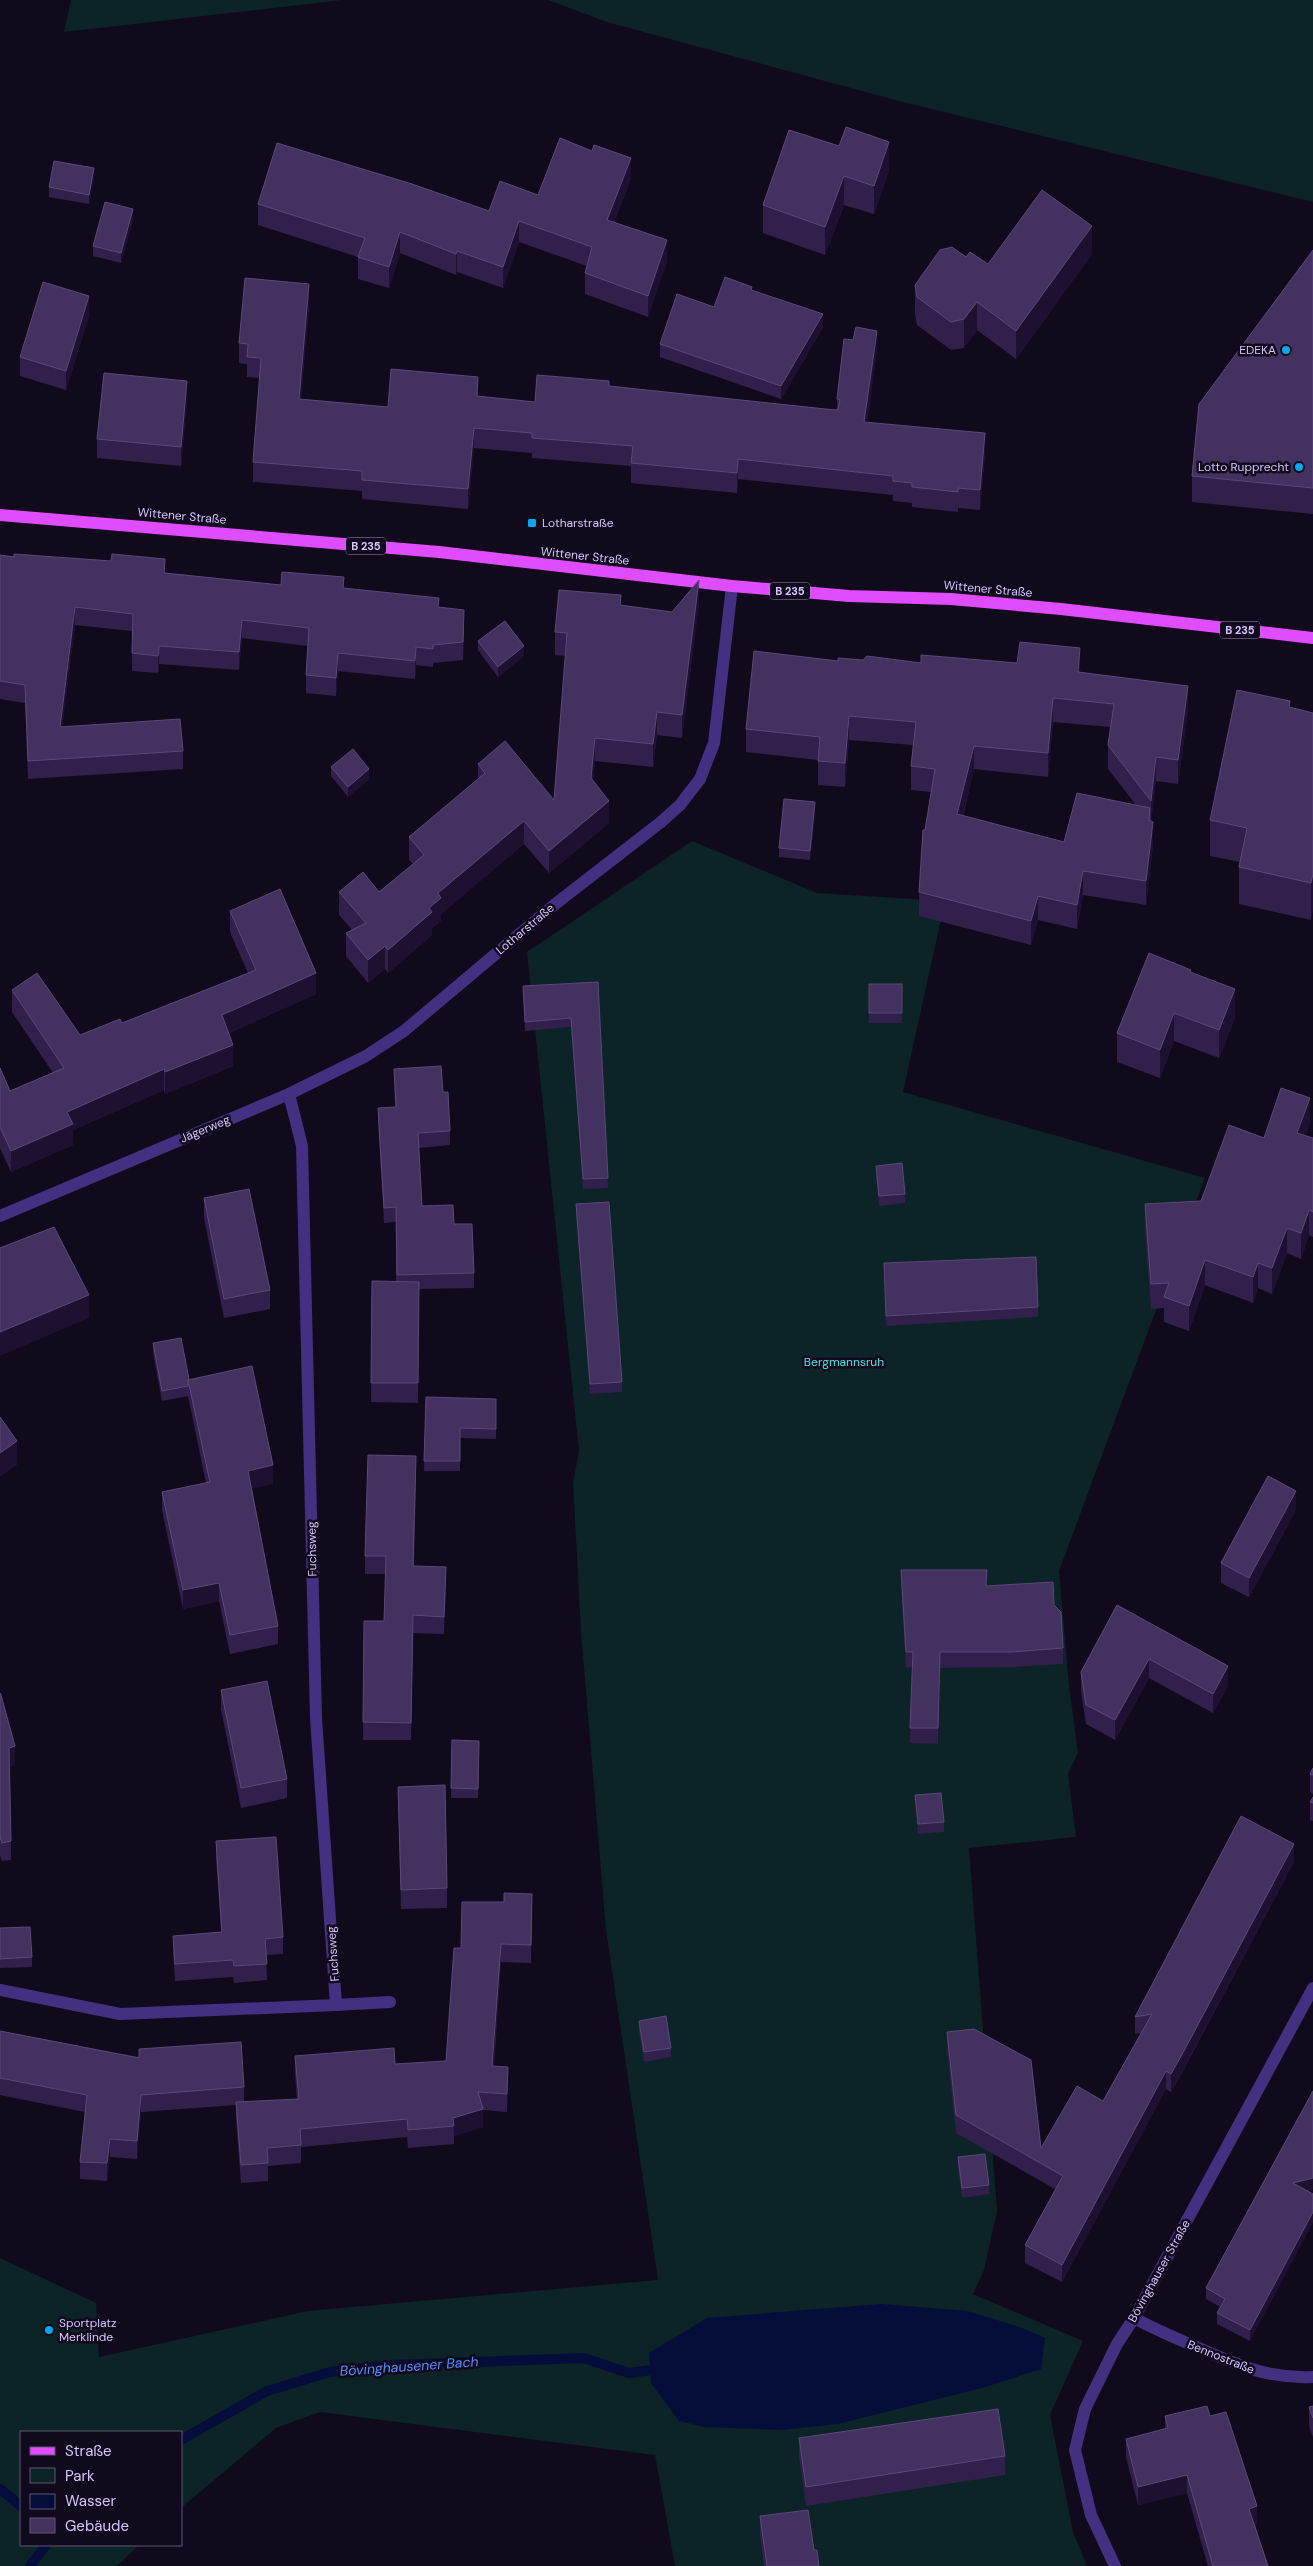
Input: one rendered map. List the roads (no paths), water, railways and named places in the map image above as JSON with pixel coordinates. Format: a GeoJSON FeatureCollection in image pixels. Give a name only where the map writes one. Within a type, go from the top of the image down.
{"type":"FeatureCollection","features":[{"type":"Feature","properties":{"kind":"main road","name":"Wittener Straße"},"geometry":{"type":"LineString","coordinates":[[0,515],[439,552],[732,586],[849,596],[960,600],[1313,638]]}},
{"type":"Feature","properties":{"kind":"street","name":"Lotharstraße"},"geometry":{"type":"LineString","coordinates":[[404,1031],[554,905],[680,805],[700,779],[714,743],[732,586]]}},
{"type":"Feature","properties":{"kind":"street","name":"Jägerweg"},"geometry":{"type":"LineString","coordinates":[[0,1216],[289,1094],[366,1056],[404,1031]]}},
{"type":"Feature","properties":{"kind":"street","name":"Fuchsweg"},"geometry":{"type":"LineString","coordinates":[[289,1094],[302,1146],[316,1718],[336,2005]]}},
{"type":"Feature","properties":{"kind":"street","name":"Bövinghauser Straße"},"geometry":{"type":"LineString","coordinates":[[1115,2566],[1091,2515],[1075,2450],[1085,2409],[1118,2344],[1134,2318],[1313,1988]]}},
{"type":"Feature","properties":{"kind":"street"},"geometry":{"type":"LineString","coordinates":[[0,1990],[120,2014],[390,2002]]}},
{"type":"Feature","properties":{"kind":"street","name":"Bennostraße"},"geometry":{"type":"LineString","coordinates":[[1134,2318],[1157,2331],[1238,2366],[1276,2377],[1313,2377]]}},
{"type":"Feature","properties":{"kind":"water"},"geometry":{"type":"Polygon","coordinates":[[[881,2304],[967,2311],[1020,2327],[1045,2338],[1041,2369],[982,2388],[837,2424],[782,2430],[705,2427],[679,2421],[651,2383],[649,2353],[707,2318],[881,2304]]]}},
{"type":"Feature","properties":{"kind":"waterway","name":"Bövinghausener Bach"},"geometry":{"type":"LineString","coordinates":[[182,2439],[267,2391],[330,2372],[391,2365],[584,2358],[629,2373],[651,2370]]}},
{"type":"Feature","properties":{"kind":"waterway"},"geometry":{"type":"LineString","coordinates":[[0,2489],[20,2505]]}},
{"type":"Feature","properties":{"kind":"waterway","name":"Bövinghausener Bach"},"geometry":{"type":"LineString","coordinates":[[30,2566],[45,2546]]}},
{"type":"Feature","properties":{"kind":"place","name":"EDEKA"},"geometry":{"type":"Point","coordinates":[1286,350]}},
{"type":"Feature","properties":{"kind":"place","name":"Lotto Rupprecht"},"geometry":{"type":"Point","coordinates":[1299,467]}},
{"type":"Feature","properties":{"kind":"place","name":"Lotharstraße"},"geometry":{"type":"Point","coordinates":[532,523]}},
{"type":"Feature","properties":{"kind":"place","name":"Sportplatz Merklinde"},"geometry":{"type":"Point","coordinates":[49,2330]}},
{"type":"Feature","properties":{"kind":"park label","name":"Bergmannsruh"},"geometry":{"type":"Point","coordinates":[844,1362]}}]}
